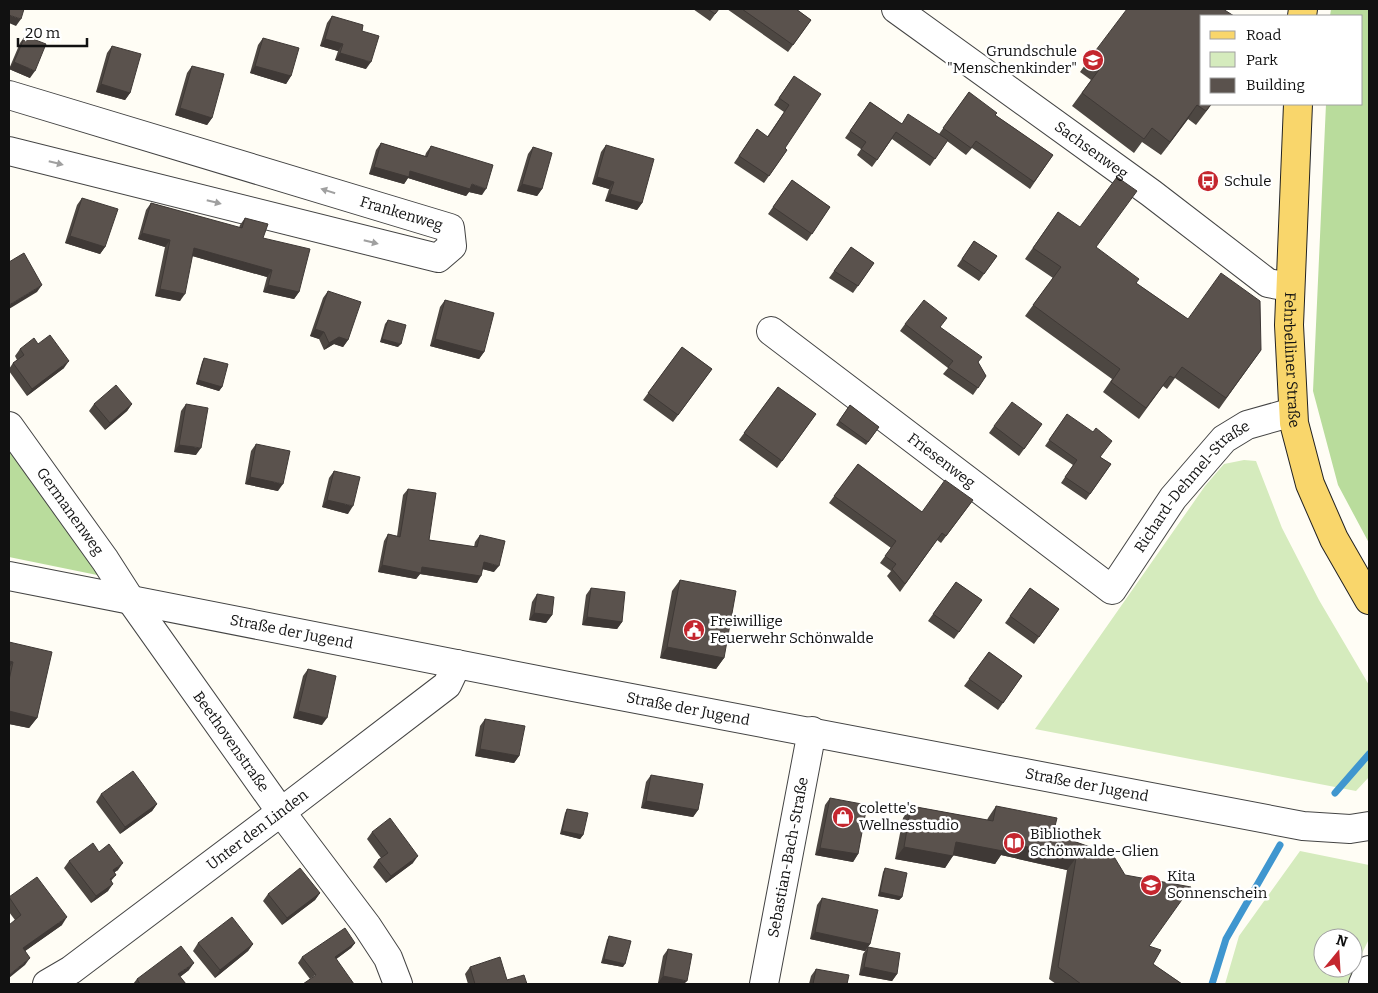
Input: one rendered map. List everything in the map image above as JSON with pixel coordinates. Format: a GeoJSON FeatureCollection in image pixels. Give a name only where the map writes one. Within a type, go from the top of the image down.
{"type":"FeatureCollection","features":[{"type":"Feature","properties":{"kind":"main road","name":"Fehrbelliner Straße"},"geometry":{"type":"LineString","coordinates":[[1298,105],[1289,287],[1294,423],[1310,484],[1334,539],[1369,600]]}},
{"type":"Feature","properties":{"kind":"street","name":"Sachsenweg"},"geometry":{"type":"LineString","coordinates":[[896,9],[1136,182],[1268,283],[1289,287]]}},
{"type":"Feature","properties":{"kind":"street","name":"Frankenweg"},"geometry":{"type":"LineString","coordinates":[[9,95],[450,228],[452,246],[438,258],[9,151]]}},
{"type":"Feature","properties":{"kind":"street","name":"Friesenweg"},"geometry":{"type":"LineString","coordinates":[[771,331],[1112,590]]}},
{"type":"Feature","properties":{"kind":"street","name":"Richard-Dehmel-Straße"},"geometry":{"type":"LineString","coordinates":[[1112,590],[1173,498],[1224,439],[1247,425],[1293,412]]}},
{"type":"Feature","properties":{"kind":"street","name":"Germanenweg"},"geometry":{"type":"LineString","coordinates":[[9,426],[106,560],[130,599]]}},
{"type":"Feature","properties":{"kind":"street","name":"Straße der Jugend"},"geometry":{"type":"LineString","coordinates":[[9,576],[1304,826],[1350,829],[1369,826]]}},
{"type":"Feature","properties":{"kind":"street","name":"Beethovenstraße"},"geometry":{"type":"LineString","coordinates":[[130,599],[281,812],[367,926],[388,958],[398,984]]}},
{"type":"Feature","properties":{"kind":"street","name":"Unter den Linden"},"geometry":{"type":"LineString","coordinates":[[47,984],[78,964],[447,685],[457,664]]}},
{"type":"Feature","properties":{"kind":"street","name":"Sebastian-Bach-Straße"},"geometry":{"type":"LineString","coordinates":[[764,984],[812,731]]}},
{"type":"Feature","properties":{"kind":"street"},"geometry":{"type":"LineString","coordinates":[[1362,984],[1369,970]]}},
{"type":"Feature","properties":{"kind":"green space"},"geometry":{"type":"Polygon","coordinates":[[[1331,9],[1369,9],[1369,543],[1338,485],[1313,391],[1326,105],[1363,105],[1363,15],[1330,15],[1331,9]]]}},
{"type":"Feature","properties":{"kind":"green space"},"geometry":{"type":"Polygon","coordinates":[[[9,436],[102,576],[9,557],[9,436]]]}},
{"type":"Feature","properties":{"kind":"green space"},"geometry":{"type":"Polygon","coordinates":[[[1244,460],[1256,461],[1282,528],[1319,600],[1369,685],[1369,777],[1356,791],[1035,729],[1205,486],[1224,464],[1244,460]]]}},
{"type":"Feature","properties":{"kind":"green space"},"geometry":{"type":"Polygon","coordinates":[[[1300,851],[1369,865],[1369,939],[1363,951],[1363,928],[1313,928],[1313,978],[1350,978],[1347,984],[1225,984],[1239,936],[1300,851]]]}},
{"type":"Feature","properties":{"kind":"building"},"geometry":{"type":"Polygon","coordinates":[[[9,9],[24,9],[21,19],[9,15],[9,9]]]}},
{"type":"Feature","properties":{"kind":"building"},"geometry":{"type":"Polygon","coordinates":[[[708,9],[719,9],[715,14],[708,9]]]}},
{"type":"Feature","properties":{"kind":"building"},"geometry":{"type":"Polygon","coordinates":[[[742,9],[796,9],[811,20],[793,45],[742,9]]]}},
{"type":"Feature","properties":{"kind":"building"},"geometry":{"type":"Polygon","coordinates":[[[1127,9],[1223,9],[1232,15],[1200,15],[1200,105],[1210,105],[1206,111],[1197,105],[1170,142],[1152,128],[1144,139],[1082,93],[1101,67],[1090,58],[1127,9]]]}},
{"type":"Feature","properties":{"kind":"building"},"geometry":{"type":"Polygon","coordinates":[[[332,16],[363,25],[362,31],[379,36],[371,62],[340,53],[343,44],[325,39],[332,16]]]}},
{"type":"Feature","properties":{"kind":"building"},"geometry":{"type":"Polygon","coordinates":[[[25,36],[46,44],[35,71],[14,62],[25,36]]]}},
{"type":"Feature","properties":{"kind":"building"},"geometry":{"type":"Polygon","coordinates":[[[263,38],[299,48],[291,76],[255,66],[263,38]]]}},
{"type":"Feature","properties":{"kind":"building"},"geometry":{"type":"Polygon","coordinates":[[[112,46],[141,54],[130,93],[101,84],[112,46]]]}},
{"type":"Feature","properties":{"kind":"building"},"geometry":{"type":"Polygon","coordinates":[[[192,66],[224,74],[212,118],[180,108],[192,66]]]}},
{"type":"Feature","properties":{"kind":"building"},"geometry":{"type":"Polygon","coordinates":[[[794,76],[821,94],[769,176],[739,156],[757,129],[768,137],[789,105],[779,98],[794,76]]]}},
{"type":"Feature","properties":{"kind":"building"},"geometry":{"type":"Polygon","coordinates":[[[969,92],[997,113],[995,115],[1053,155],[1034,182],[976,141],[971,148],[943,128],[969,92]]]}},
{"type":"Feature","properties":{"kind":"building"},"geometry":{"type":"Polygon","coordinates":[[[870,102],[902,124],[908,114],[948,140],[935,159],[896,132],[877,160],[861,149],[866,142],[850,131],[870,102]]]}},
{"type":"Feature","properties":{"kind":"building"},"geometry":{"type":"Polygon","coordinates":[[[381,143],[427,157],[431,146],[493,165],[486,189],[472,184],[470,189],[410,171],[409,177],[374,167],[381,143]]]}},
{"type":"Feature","properties":{"kind":"building"},"geometry":{"type":"Polygon","coordinates":[[[606,145],[654,159],[642,203],[610,194],[614,182],[597,177],[606,145]]]}},
{"type":"Feature","properties":{"kind":"building"},"geometry":{"type":"Polygon","coordinates":[[[533,147],[552,153],[542,189],[522,184],[533,147]]]}},
{"type":"Feature","properties":{"kind":"building"},"geometry":{"type":"Polygon","coordinates":[[[1117,177],[1137,191],[1096,247],[1139,279],[1136,283],[1188,319],[1221,273],[1260,301],[1261,350],[1226,398],[1182,367],[1174,378],[1170,376],[1146,408],[1111,382],[1120,369],[1033,305],[1061,267],[1033,248],[1058,212],[1080,227],[1117,177]]]}},
{"type":"Feature","properties":{"kind":"building"},"geometry":{"type":"Polygon","coordinates":[[[792,180],[830,207],[812,234],[773,207],[792,180]]]}},
{"type":"Feature","properties":{"kind":"building"},"geometry":{"type":"Polygon","coordinates":[[[82,198],[118,209],[105,247],[70,236],[82,198]]]}},
{"type":"Feature","properties":{"kind":"building"},"geometry":{"type":"Polygon","coordinates":[[[151,203],[242,228],[245,218],[268,224],[263,238],[310,249],[299,292],[268,285],[272,270],[194,248],[185,294],[160,289],[170,240],[142,233],[151,203]]]}},
{"type":"Feature","properties":{"kind":"building"},"geometry":{"type":"Polygon","coordinates":[[[974,241],[997,256],[984,274],[962,259],[974,241]]]}},
{"type":"Feature","properties":{"kind":"building"},"geometry":{"type":"Polygon","coordinates":[[[851,247],[874,263],[858,286],[834,271],[851,247]]]}},
{"type":"Feature","properties":{"kind":"building"},"geometry":{"type":"Polygon","coordinates":[[[24,253],[42,285],[9,305],[9,262],[24,253]]]}},
{"type":"Feature","properties":{"kind":"building"},"geometry":{"type":"Polygon","coordinates":[[[328,291],[361,302],[348,340],[339,337],[329,343],[324,332],[315,329],[328,291]]]}},
{"type":"Feature","properties":{"kind":"building"},"geometry":{"type":"Polygon","coordinates":[[[445,300],[494,313],[484,352],[435,339],[445,300]]]}},
{"type":"Feature","properties":{"kind":"building"},"geometry":{"type":"Polygon","coordinates":[[[924,300],[947,318],[940,327],[982,357],[978,362],[986,376],[978,388],[948,367],[953,361],[905,324],[924,300]]]}},
{"type":"Feature","properties":{"kind":"building"},"geometry":{"type":"Polygon","coordinates":[[[388,320],[406,325],[401,344],[382,339],[388,320]]]}},
{"type":"Feature","properties":{"kind":"building"},"geometry":{"type":"Polygon","coordinates":[[[50,335],[69,361],[32,389],[13,363],[24,355],[20,349],[34,338],[38,344],[50,335]]]}},
{"type":"Feature","properties":{"kind":"building"},"geometry":{"type":"Polygon","coordinates":[[[682,347],[712,369],[678,415],[648,393],[682,347]]]}},
{"type":"Feature","properties":{"kind":"building"},"geometry":{"type":"Polygon","coordinates":[[[204,358],[228,364],[222,387],[198,380],[204,358]]]}},
{"type":"Feature","properties":{"kind":"building"},"geometry":{"type":"Polygon","coordinates":[[[116,385],[132,404],[110,423],[94,404],[116,385]]]}},
{"type":"Feature","properties":{"kind":"building"},"geometry":{"type":"Polygon","coordinates":[[[778,387],[816,414],[782,461],[744,433],[778,387]]]}},
{"type":"Feature","properties":{"kind":"building"},"geometry":{"type":"Polygon","coordinates":[[[1012,402],[1042,424],[1024,449],[994,426],[1012,402]]]}},
{"type":"Feature","properties":{"kind":"building"},"geometry":{"type":"Polygon","coordinates":[[[186,404],[208,408],[201,448],[179,445],[186,404]]]}},
{"type":"Feature","properties":{"kind":"building"},"geometry":{"type":"Polygon","coordinates":[[[850,405],[879,427],[868,442],[839,421],[850,405]]]}},
{"type":"Feature","properties":{"kind":"building"},"geometry":{"type":"Polygon","coordinates":[[[1067,414],[1093,432],[1096,428],[1112,441],[1100,457],[1111,464],[1090,494],[1065,477],[1077,460],[1049,440],[1067,414]]]}},
{"type":"Feature","properties":{"kind":"building"},"geometry":{"type":"Polygon","coordinates":[[[256,444],[290,451],[283,484],[250,477],[256,444]]]}},
{"type":"Feature","properties":{"kind":"building"},"geometry":{"type":"Polygon","coordinates":[[[858,464],[922,512],[945,480],[973,500],[946,536],[942,533],[905,584],[892,569],[896,564],[885,556],[896,541],[834,496],[858,464]]]}},
{"type":"Feature","properties":{"kind":"building"},"geometry":{"type":"Polygon","coordinates":[[[334,471],[360,477],[353,506],[327,500],[334,471]]]}},
{"type":"Feature","properties":{"kind":"building"},"geometry":{"type":"Polygon","coordinates":[[[408,489],[436,493],[429,540],[477,547],[480,535],[505,541],[499,566],[484,562],[481,576],[422,567],[421,573],[382,565],[388,534],[400,537],[408,489]]]}},
{"type":"Feature","properties":{"kind":"building","name":"Freiwillige Feuerwehr Schönwalde"},"geometry":{"type":"Polygon","coordinates":[[[680,580],[736,591],[724,658],[667,647],[680,580]]]}},
{"type":"Feature","properties":{"kind":"building"},"geometry":{"type":"Polygon","coordinates":[[[956,582],[982,600],[959,632],[933,614],[956,582]]]}},
{"type":"Feature","properties":{"kind":"building"},"geometry":{"type":"Polygon","coordinates":[[[591,588],[625,592],[622,622],[587,617],[591,588]]]}},
{"type":"Feature","properties":{"kind":"building"},"geometry":{"type":"Polygon","coordinates":[[[1030,588],[1059,609],[1039,637],[1010,616],[1030,588]]]}},
{"type":"Feature","properties":{"kind":"building"},"geometry":{"type":"Polygon","coordinates":[[[537,594],[554,597],[552,615],[534,613],[537,594]]]}},
{"type":"Feature","properties":{"kind":"building"},"geometry":{"type":"Polygon","coordinates":[[[9,642],[52,652],[37,718],[9,711],[9,680],[13,662],[9,661],[9,642]]]}},
{"type":"Feature","properties":{"kind":"building"},"geometry":{"type":"Polygon","coordinates":[[[989,652],[1022,676],[1003,703],[969,679],[989,652]]]}},
{"type":"Feature","properties":{"kind":"building"},"geometry":{"type":"Polygon","coordinates":[[[308,669],[336,676],[327,718],[298,711],[308,669]]]}},
{"type":"Feature","properties":{"kind":"building"},"geometry":{"type":"Polygon","coordinates":[[[485,719],[525,726],[519,756],[480,749],[485,719]]]}},
{"type":"Feature","properties":{"kind":"building"},"geometry":{"type":"Polygon","coordinates":[[[133,771],[157,804],[125,827],[101,794],[133,771]]]}},
{"type":"Feature","properties":{"kind":"building"},"geometry":{"type":"Polygon","coordinates":[[[651,775],[703,784],[698,810],[646,801],[651,775]]]}},
{"type":"Feature","properties":{"kind":"building"},"geometry":{"type":"Polygon","coordinates":[[[830,798],[867,805],[858,854],[820,848],[830,798]]]}},
{"type":"Feature","properties":{"kind":"building"},"geometry":{"type":"Polygon","coordinates":[[[911,806],[993,821],[996,806],[1057,818],[1053,834],[1113,855],[1125,875],[1191,887],[1149,946],[1161,950],[1153,964],[1182,984],[1081,984],[1058,967],[1076,858],[1005,842],[1003,851],[956,842],[953,856],[904,847],[911,806]]]}},
{"type":"Feature","properties":{"kind":"building"},"geometry":{"type":"Polygon","coordinates":[[[567,809],[588,813],[583,835],[562,831],[567,809]]]}},
{"type":"Feature","properties":{"kind":"building"},"geometry":{"type":"Polygon","coordinates":[[[390,818],[418,856],[391,876],[378,860],[388,853],[372,832],[390,818]]]}},
{"type":"Feature","properties":{"kind":"building"},"geometry":{"type":"Polygon","coordinates":[[[93,843],[99,852],[109,844],[123,863],[113,870],[116,875],[110,879],[113,884],[96,896],[69,861],[93,843]]]}},
{"type":"Feature","properties":{"kind":"building"},"geometry":{"type":"Polygon","coordinates":[[[300,868],[320,893],[287,918],[268,894],[300,868]]]}},
{"type":"Feature","properties":{"kind":"building"},"geometry":{"type":"Polygon","coordinates":[[[885,868],[907,873],[902,897],[880,892],[885,868]]]}},
{"type":"Feature","properties":{"kind":"building"},"geometry":{"type":"Polygon","coordinates":[[[37,877],[67,917],[23,948],[30,958],[9,975],[9,925],[21,915],[9,897],[37,877]]]}},
{"type":"Feature","properties":{"kind":"building"},"geometry":{"type":"Polygon","coordinates":[[[822,898],[878,910],[870,944],[815,932],[822,898]]]}},
{"type":"Feature","properties":{"kind":"building"},"geometry":{"type":"Polygon","coordinates":[[[232,917],[253,944],[220,970],[198,943],[232,917]]]}},
{"type":"Feature","properties":{"kind":"building"},"geometry":{"type":"Polygon","coordinates":[[[345,928],[355,943],[335,957],[354,984],[303,984],[316,975],[302,957],[345,928]]]}},
{"type":"Feature","properties":{"kind":"building"},"geometry":{"type":"Polygon","coordinates":[[[609,936],[631,941],[625,964],[604,959],[609,936]]]}},
{"type":"Feature","properties":{"kind":"building"},"geometry":{"type":"Polygon","coordinates":[[[181,946],[194,963],[178,974],[186,984],[140,984],[137,979],[181,946]]]}},
{"type":"Feature","properties":{"kind":"building"},"geometry":{"type":"Polygon","coordinates":[[[868,947],[900,953],[897,974],[864,967],[868,947]]]}},
{"type":"Feature","properties":{"kind":"building"},"geometry":{"type":"Polygon","coordinates":[[[668,949],[692,954],[687,981],[663,976],[668,949]]]}},
{"type":"Feature","properties":{"kind":"building"},"geometry":{"type":"Polygon","coordinates":[[[500,957],[507,980],[524,975],[527,984],[475,984],[470,967],[500,957]]]}},
{"type":"Feature","properties":{"kind":"building"},"geometry":{"type":"Polygon","coordinates":[[[816,969],[849,975],[847,984],[813,984],[816,969]]]}},
{"type":"Feature","properties":{"kind":"waterway"},"geometry":{"type":"LineString","coordinates":[[1335,793],[1369,754]]}},
{"type":"Feature","properties":{"kind":"waterway"},"geometry":{"type":"LineString","coordinates":[[1212,984],[1226,939],[1280,845]]}},
{"type":"Feature","properties":{"kind":"place","name":"Grundschule \"Menschenkinder\""},"geometry":{"type":"Point","coordinates":[1093,60]}},
{"type":"Feature","properties":{"kind":"place","name":"Schule"},"geometry":{"type":"Point","coordinates":[1208,181]}},
{"type":"Feature","properties":{"kind":"place","name":"Freiwillige Feuerwehr Schönwalde"},"geometry":{"type":"Point","coordinates":[694,630]}},
{"type":"Feature","properties":{"kind":"place","name":"colette's Wellnesstudio"},"geometry":{"type":"Point","coordinates":[843,817]}},
{"type":"Feature","properties":{"kind":"place","name":"Bibliothek Schönwalde-Glien"},"geometry":{"type":"Point","coordinates":[1014,843]}},
{"type":"Feature","properties":{"kind":"place","name":"Kita Sonnenschein"},"geometry":{"type":"Point","coordinates":[1151,885]}}]}
